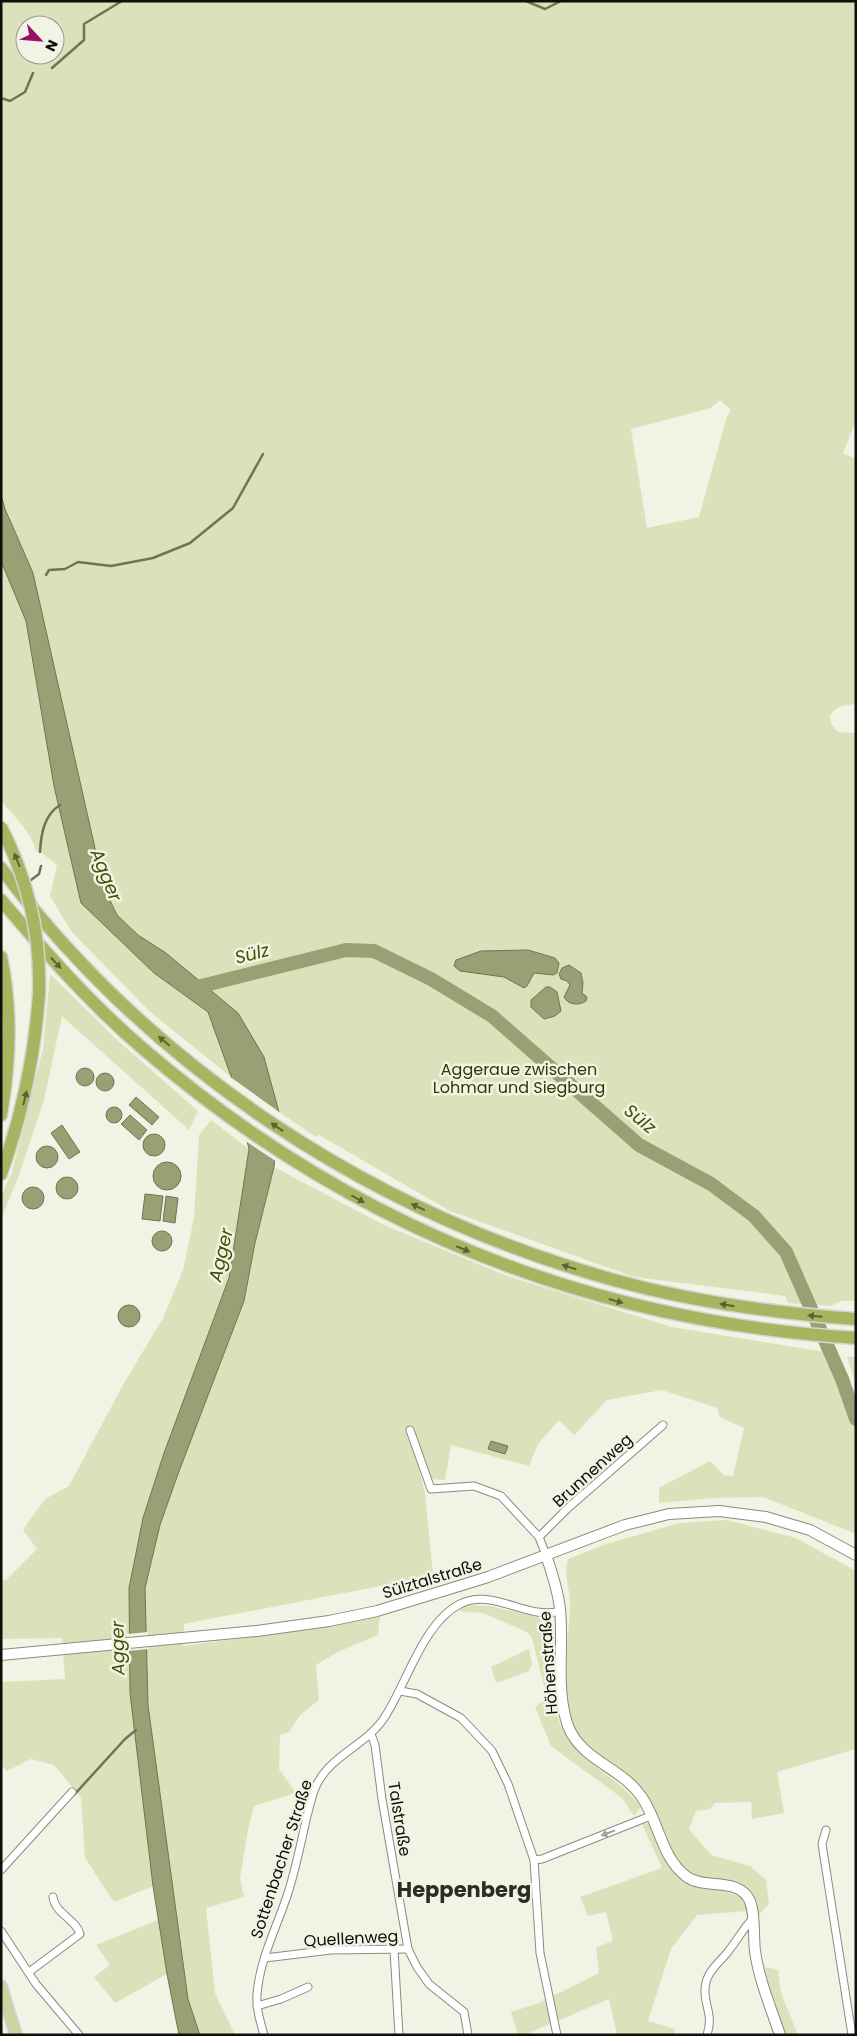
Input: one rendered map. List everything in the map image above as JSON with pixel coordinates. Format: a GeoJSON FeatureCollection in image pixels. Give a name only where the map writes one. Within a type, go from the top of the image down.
{"type":"FeatureCollection","features":[{"type":"Feature","properties":{"kind":"highway"},"geometry":{"type":"LineString","coordinates":[[1,828],[17,862],[30,898],[39,955],[39,994],[37,1024],[28,1085],[1,1174]]}},
{"type":"Feature","properties":{"kind":"highway"},"geometry":{"type":"LineString","coordinates":[[1,868],[58,936],[104,986],[151,1030],[238,1100],[318,1154],[404,1200],[461,1227],[563,1265],[668,1294],[775,1312],[856,1319]]}},
{"type":"Feature","properties":{"kind":"highway"},"geometry":{"type":"LineString","coordinates":[[1,900],[45,952],[88,998],[141,1047],[256,1137],[316,1175],[364,1202],[468,1252],[537,1277],[624,1304],[678,1316],[787,1333],[856,1338]]}},
{"type":"Feature","properties":{"kind":"highway"},"geometry":{"type":"LineString","coordinates":[[1,958],[6,983],[8,1014],[7,1068],[1,1115]]}},
{"type":"Feature","properties":{"kind":"main road","name":"Sülztalstraße"},"geometry":{"type":"LineString","coordinates":[[1,1655],[296,1626],[377,1610],[488,1577],[647,1518],[683,1512],[718,1511],[766,1517],[794,1524],[825,1537],[856,1554]]}},
{"type":"Feature","properties":{"kind":"main road","name":"Höhenstraße"},"geometry":{"type":"LineString","coordinates":[[546,1554],[556,1584],[560,1611],[561,1684],[568,1726],[578,1742],[590,1754],[625,1780],[640,1794],[653,1815],[667,1854],[678,1869],[688,1878],[738,1889],[747,1896],[752,1904],[755,1953],[766,1995],[780,2035]]}},
{"type":"Feature","properties":{"kind":"main road"},"geometry":{"type":"LineString","coordinates":[[1,1986],[16,2035]]}},
{"type":"Feature","properties":{"kind":"street","name":"Brunnenweg"},"geometry":{"type":"LineString","coordinates":[[540,1537],[568,1508],[656,1435],[663,1425]]}},
{"type":"Feature","properties":{"kind":"street"},"geometry":{"type":"LineString","coordinates":[[410,1430],[431,1489],[474,1486],[501,1496],[540,1537],[546,1554]]}},
{"type":"Feature","properties":{"kind":"street","name":"Sottenbacher Straße"},"geometry":{"type":"LineString","coordinates":[[264,2035],[257,2006],[260,1979],[265,1958],[288,1893],[317,1784],[331,1765],[372,1734],[385,1717],[400,1691],[428,1634],[461,1603],[491,1599],[538,1612],[552,1613],[560,1611]]}},
{"type":"Feature","properties":{"kind":"street"},"geometry":{"type":"LineString","coordinates":[[400,1691],[417,1694],[461,1718],[492,1751],[508,1784],[534,1860],[540,1953],[557,2035]]}},
{"type":"Feature","properties":{"kind":"street","name":"Talstraße"},"geometry":{"type":"LineString","coordinates":[[372,1734],[408,1948],[429,1984],[464,2012],[468,2035]]}},
{"type":"Feature","properties":{"kind":"street"},"geometry":{"type":"LineString","coordinates":[[1,1870],[72,1792]]}},
{"type":"Feature","properties":{"kind":"street"},"geometry":{"type":"LineString","coordinates":[[534,1860],[542,1859],[653,1815]]}},
{"type":"Feature","properties":{"kind":"street"},"geometry":{"type":"LineString","coordinates":[[826,1830],[822,1844],[852,2035]]}},
{"type":"Feature","properties":{"kind":"street"},"geometry":{"type":"LineString","coordinates":[[29,1972],[80,1934],[78,1926],[66,1917],[54,1902],[53,1897]]}},
{"type":"Feature","properties":{"kind":"street"},"geometry":{"type":"LineString","coordinates":[[707,2035],[710,2014],[705,1992],[710,1972],[727,1953],[752,1918]]}},
{"type":"Feature","properties":{"kind":"street"},"geometry":{"type":"LineString","coordinates":[[1,1931],[36,1984],[79,2035]]}},
{"type":"Feature","properties":{"kind":"street","name":"Quellenweg"},"geometry":{"type":"LineString","coordinates":[[265,1958],[331,1950],[394,1950],[408,1948]]}},
{"type":"Feature","properties":{"kind":"street"},"geometry":{"type":"LineString","coordinates":[[394,1950],[399,2035]]}},
{"type":"Feature","properties":{"kind":"street"},"geometry":{"type":"LineString","coordinates":[[257,2006],[281,1999],[308,1987]]}},
{"type":"Feature","properties":{"kind":"green space","name":"Aggeraue zwischen Lohmar und Siegburg"},"geometry":{"type":"Polygon","coordinates":[[[1,1],[856,1],[856,421],[843,453],[856,459],[856,704],[838,708],[830,716],[831,723],[838,732],[856,733],[856,1301],[841,1301],[831,1306],[788,1303],[785,1296],[634,1277],[450,1211],[319,1135],[316,1137],[251,1093],[149,1011],[71,931],[50,896],[57,865],[42,853],[36,851],[30,837],[1,801],[1,1]],[[720,400],[711,408],[631,429],[647,528],[699,517],[727,416],[731,410],[720,400]]]}},
{"type":"Feature","properties":{"kind":"green space"},"geometry":{"type":"Polygon","coordinates":[[[50,974],[116,1039],[198,1111],[189,1130],[62,1016],[44,1100],[19,1175],[1,1219],[1,1197],[12,1172],[43,1048],[50,974]]]}},
{"type":"Feature","properties":{"kind":"green space"},"geometry":{"type":"Polygon","coordinates":[[[211,1120],[249,1149],[229,1278],[164,1453],[143,1518],[142,1784],[153,1886],[114,1902],[85,1858],[81,1798],[54,1765],[31,1759],[7,1771],[1,1765],[1,1682],[65,1679],[62,1638],[1,1639],[1,1577],[5,1581],[37,1549],[23,1530],[45,1499],[69,1486],[123,1385],[163,1318],[183,1270],[194,1218],[199,1135],[211,1120]]]}},
{"type":"Feature","properties":{"kind":"green space"},"geometry":{"type":"Polygon","coordinates":[[[274,1167],[384,1225],[507,1276],[672,1327],[838,1354],[856,1400],[856,1534],[763,1497],[713,1498],[659,1503],[659,1488],[710,1461],[724,1475],[733,1476],[744,1428],[720,1417],[717,1408],[662,1390],[607,1400],[574,1435],[559,1420],[538,1444],[529,1466],[451,1445],[445,1480],[429,1479],[411,1436],[425,1493],[433,1574],[396,1583],[184,1624],[183,1646],[319,1628],[380,1614],[378,1635],[338,1652],[316,1665],[319,1700],[300,1715],[289,1732],[280,1735],[279,1769],[296,1793],[254,1806],[240,1878],[244,1897],[206,1908],[215,1993],[235,2035],[201,2035],[188,1999],[148,1705],[145,1588],[160,1525],[244,1301],[255,1243],[274,1167]]]}},
{"type":"Feature","properties":{"kind":"green space"},"geometry":{"type":"Polygon","coordinates":[[[847,1357],[856,1357],[856,1384],[847,1357]]]}},
{"type":"Feature","properties":{"kind":"green space"},"geometry":{"type":"Polygon","coordinates":[[[727,1520],[796,1538],[856,1571],[856,1749],[777,1772],[784,1813],[752,1819],[751,1802],[715,1803],[710,1809],[696,1811],[689,1829],[711,1855],[750,1866],[766,1880],[769,1904],[757,1917],[756,1907],[743,1887],[733,1882],[695,1876],[681,1866],[672,1854],[654,1809],[645,1795],[631,1779],[587,1745],[580,1737],[567,1707],[565,1690],[564,1672],[570,1604],[566,1576],[568,1559],[606,1544],[680,1523],[727,1520]]]}},
{"type":"Feature","properties":{"kind":"green space"},"geometry":{"type":"Polygon","coordinates":[[[465,1605],[490,1606],[550,1620],[553,1693],[556,1711],[562,1728],[571,1743],[584,1757],[621,1786],[641,1807],[634,1816],[622,1798],[551,1746],[535,1707],[547,1698],[532,1638],[527,1632],[483,1613],[459,1611],[465,1605]]]}},
{"type":"Feature","properties":{"kind":"green space"},"geometry":{"type":"Polygon","coordinates":[[[529,1649],[532,1664],[529,1671],[496,1683],[491,1667],[529,1649]]]}},
{"type":"Feature","properties":{"kind":"green space"},"geometry":{"type":"Polygon","coordinates":[[[649,1823],[665,1855],[702,1887],[725,1891],[743,1898],[748,1911],[697,1915],[671,1949],[648,2021],[675,2029],[674,2035],[617,2035],[609,1999],[524,2035],[518,2035],[511,2012],[539,2003],[599,1973],[596,1947],[613,1941],[606,1912],[588,1916],[580,1897],[662,1868],[642,1824],[649,1823]]]}},
{"type":"Feature","properties":{"kind":"green space"},"geometry":{"type":"Polygon","coordinates":[[[158,1920],[167,1974],[115,2003],[94,1977],[110,1965],[96,1945],[158,1920]]]}},
{"type":"Feature","properties":{"kind":"green space"},"geometry":{"type":"Polygon","coordinates":[[[765,1967],[778,1970],[781,1993],[798,2035],[786,2035],[771,1995],[765,1967]]]}},
{"type":"Feature","properties":{"kind":"shaded area"},"geometry":{"type":"Polygon","coordinates":[[[1,495],[5,509],[33,573],[104,888],[117,915],[138,935],[166,953],[238,1013],[264,1057],[279,1112],[274,1167],[255,1243],[244,1301],[160,1525],[145,1588],[148,1705],[188,1999],[200,2035],[179,2035],[153,1886],[130,1693],[129,1588],[143,1518],[164,1453],[229,1278],[249,1149],[232,1079],[208,1012],[154,973],[81,903],[54,786],[26,621],[1,561],[1,495]]]}},
{"type":"Feature","properties":{"kind":"shaded area"},"geometry":{"type":"Polygon","coordinates":[[[528,950],[555,958],[559,963],[557,973],[553,975],[534,973],[524,988],[504,977],[460,971],[454,966],[456,960],[481,951],[528,950]]]}},
{"type":"Feature","properties":{"kind":"shaded area"},"geometry":{"type":"Polygon","coordinates":[[[569,965],[581,973],[582,993],[587,997],[586,1001],[580,1004],[571,1003],[564,997],[570,985],[567,981],[561,979],[559,974],[562,968],[569,965]]]}},
{"type":"Feature","properties":{"kind":"shaded area"},"geometry":{"type":"Polygon","coordinates":[[[546,987],[550,987],[557,992],[561,1011],[555,1016],[544,1019],[531,1007],[531,1000],[546,987]]]}},
{"type":"Feature","properties":{"kind":"shaded area"},"geometry":{"type":"Polygon","coordinates":[[[85,1068],[91,1071],[94,1077],[91,1083],[85,1086],[79,1083],[76,1077],[79,1071],[85,1068]]]}},
{"type":"Feature","properties":{"kind":"shaded area"},"geometry":{"type":"Polygon","coordinates":[[[101,1073],[109,1073],[114,1078],[112,1089],[101,1091],[96,1086],[96,1078],[101,1073]]]}},
{"type":"Feature","properties":{"kind":"shaded area"},"geometry":{"type":"Polygon","coordinates":[[[136,1097],[159,1117],[152,1125],[129,1105],[136,1097]]]}},
{"type":"Feature","properties":{"kind":"shaded area"},"geometry":{"type":"Polygon","coordinates":[[[114,1107],[120,1109],[122,1115],[120,1121],[114,1123],[108,1121],[106,1115],[108,1109],[114,1107]]]}},
{"type":"Feature","properties":{"kind":"shaded area"},"geometry":{"type":"Polygon","coordinates":[[[130,1115],[147,1130],[139,1140],[121,1124],[130,1115]]]}},
{"type":"Feature","properties":{"kind":"shaded area"},"geometry":{"type":"Polygon","coordinates":[[[62,1125],[80,1152],[69,1159],[51,1133],[62,1125]]]}},
{"type":"Feature","properties":{"kind":"shaded area"},"geometry":{"type":"Polygon","coordinates":[[[154,1134],[164,1141],[165,1145],[158,1155],[154,1156],[144,1149],[143,1145],[150,1135],[154,1134]]]}},
{"type":"Feature","properties":{"kind":"shaded area"},"geometry":{"type":"Polygon","coordinates":[[[47,1146],[55,1149],[58,1157],[55,1165],[47,1168],[39,1165],[36,1157],[39,1149],[47,1146]]]}},
{"type":"Feature","properties":{"kind":"shaded area"},"geometry":{"type":"Polygon","coordinates":[[[167,1162],[177,1166],[181,1176],[177,1186],[167,1190],[157,1186],[153,1176],[157,1166],[167,1162]]]}},
{"type":"Feature","properties":{"kind":"shaded area"},"geometry":{"type":"Polygon","coordinates":[[[67,1177],[75,1180],[78,1188],[75,1196],[67,1199],[59,1196],[56,1188],[59,1180],[67,1177]]]}},
{"type":"Feature","properties":{"kind":"shaded area"},"geometry":{"type":"Polygon","coordinates":[[[33,1187],[41,1190],[44,1198],[41,1206],[33,1209],[25,1206],[22,1198],[25,1190],[33,1187]]]}},
{"type":"Feature","properties":{"kind":"shaded area"},"geometry":{"type":"Polygon","coordinates":[[[145,1194],[163,1196],[160,1221],[142,1219],[145,1194]]]}},
{"type":"Feature","properties":{"kind":"shaded area"},"geometry":{"type":"Polygon","coordinates":[[[166,1196],[178,1198],[175,1223],[163,1221],[166,1196]]]}},
{"type":"Feature","properties":{"kind":"shaded area"},"geometry":{"type":"Polygon","coordinates":[[[162,1231],[169,1234],[172,1241],[169,1248],[162,1251],[155,1248],[152,1241],[155,1234],[162,1231]]]}},
{"type":"Feature","properties":{"kind":"shaded area"},"geometry":{"type":"Polygon","coordinates":[[[129,1305],[137,1308],[140,1316],[137,1324],[129,1327],[121,1324],[118,1316],[121,1308],[129,1305]]]}},
{"type":"Feature","properties":{"kind":"shaded area"},"geometry":{"type":"Polygon","coordinates":[[[491,1441],[508,1446],[505,1454],[488,1449],[491,1441]]]}},
{"type":"Feature","properties":{"kind":"pier"},"geometry":{"type":"Polygon","coordinates":[[[229,1076],[282,1114],[277,1162],[244,1140],[229,1076]]]}},
{"type":"Feature","properties":{"kind":"pier"},"geometry":{"type":"Polygon","coordinates":[[[148,1632],[149,1649],[127,1651],[127,1634],[148,1632]]]}},
{"type":"Feature","properties":{"kind":"waterway"},"geometry":{"type":"LineString","coordinates":[[52,68],[84,40],[84,24],[122,1]]}},
{"type":"Feature","properties":{"kind":"waterway"},"geometry":{"type":"LineString","coordinates":[[526,1],[545,9],[561,1]]}},
{"type":"Feature","properties":{"kind":"waterway"},"geometry":{"type":"LineString","coordinates":[[1,98],[10,101],[25,92],[33,73]]}},
{"type":"Feature","properties":{"kind":"waterway"},"geometry":{"type":"LineString","coordinates":[[46,575],[49,570],[65,569],[78,562],[111,566],[153,558],[190,543],[233,508],[263,454]]}},
{"type":"Feature","properties":{"kind":"waterway"},"geometry":{"type":"LineString","coordinates":[[40,852],[44,826],[50,814],[60,805]]}},
{"type":"Feature","properties":{"kind":"waterway"},"geometry":{"type":"LineString","coordinates":[[31,880],[39,874],[41,866]]}},
{"type":"Feature","properties":{"kind":"waterway","name":"Sülz"},"geometry":{"type":"LineString","coordinates":[[193,988],[346,950],[374,951],[431,979],[492,1016],[639,1145],[711,1184],[754,1216],[786,1252],[842,1379],[856,1419]]}},
{"type":"Feature","properties":{"kind":"waterway"},"geometry":{"type":"LineString","coordinates":[[74,1795],[125,1739],[136,1730]]}},
{"type":"Feature","properties":{"kind":"district","name":"Heppenberg"},"geometry":{"type":"Point","coordinates":[464,1890]}},
{"type":"Feature","properties":{"kind":"water label","name":"Agger"},"geometry":{"type":"Point","coordinates":[106,875]}},
{"type":"Feature","properties":{"kind":"water label","name":"Agger"},"geometry":{"type":"Point","coordinates":[221,1255]}},
{"type":"Feature","properties":{"kind":"water label","name":"Agger"},"geometry":{"type":"Point","coordinates":[118,1648]}}]}
